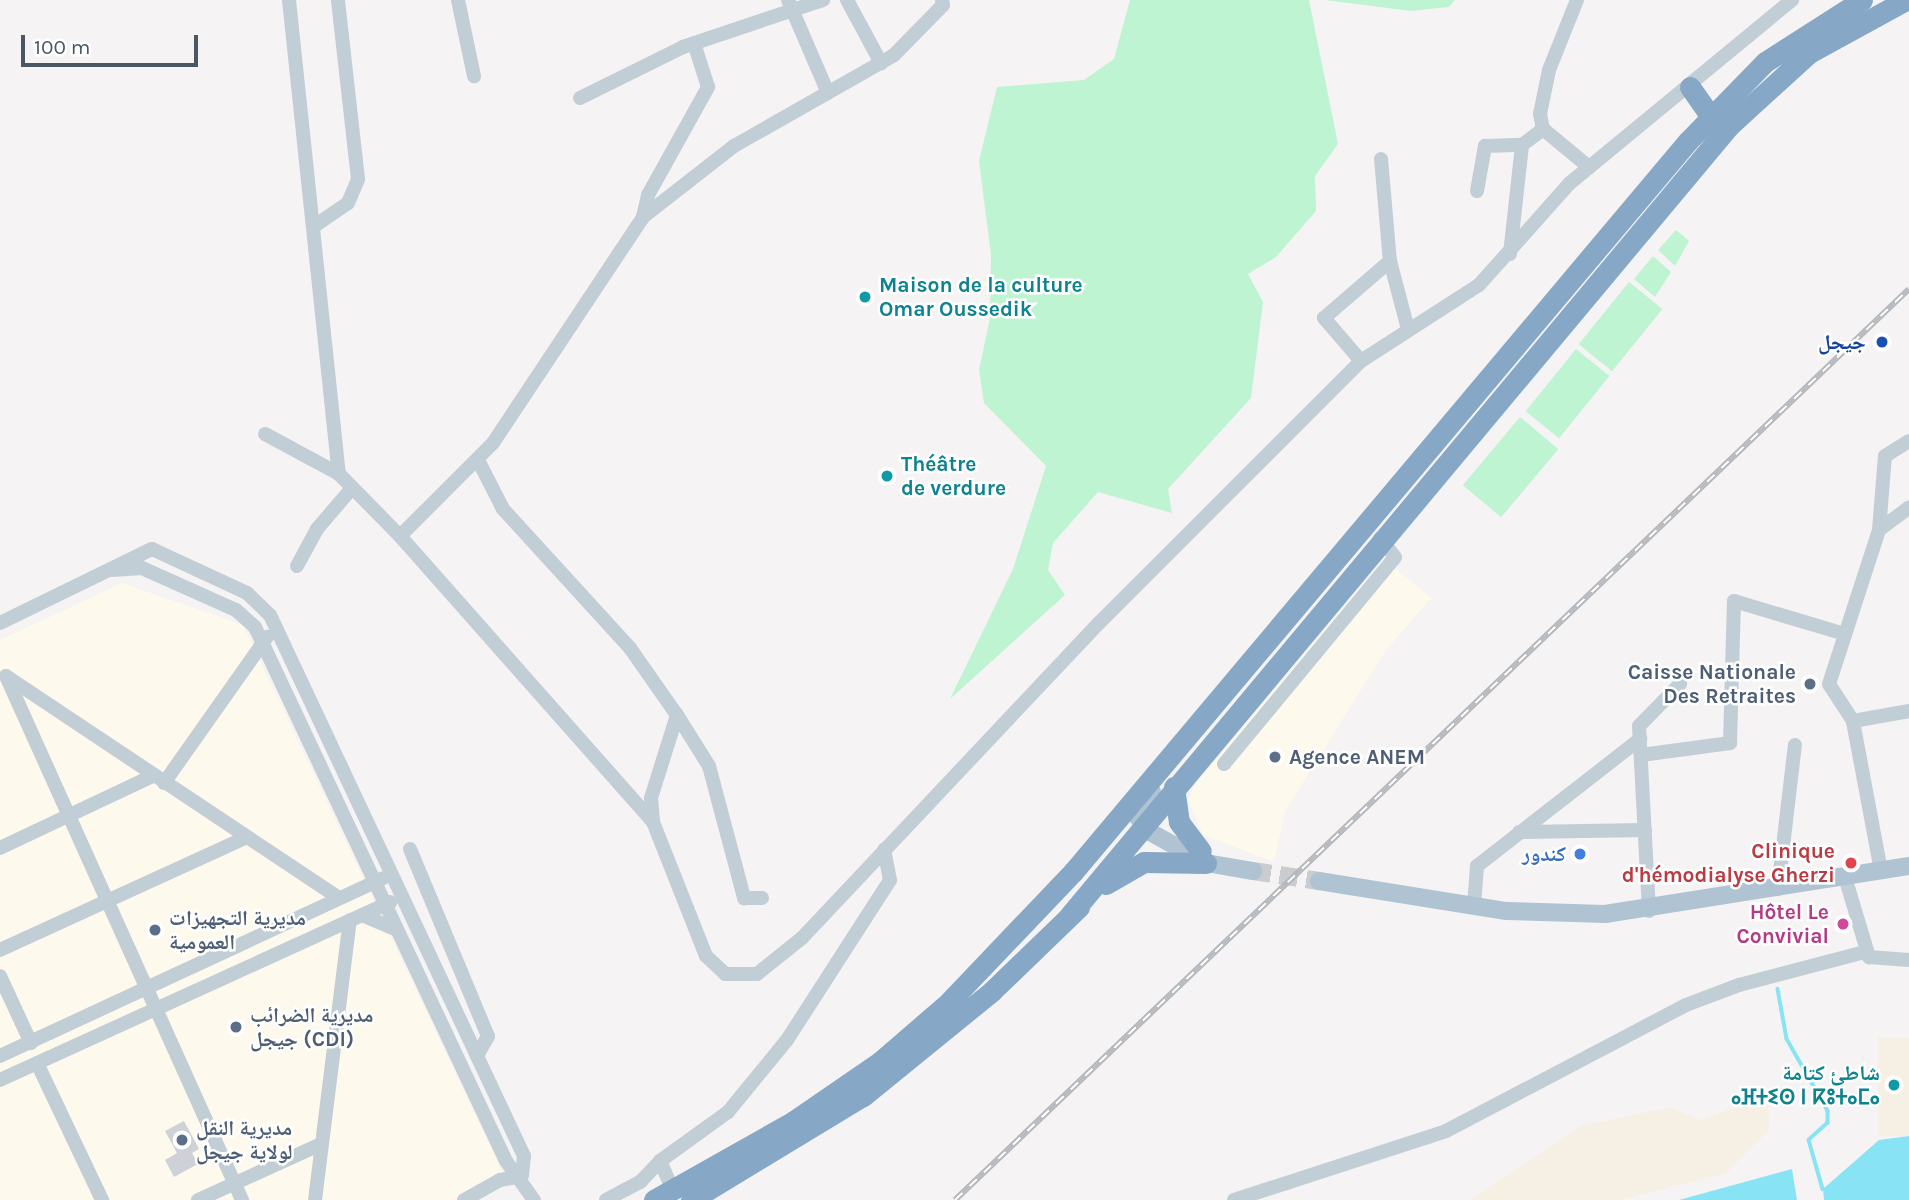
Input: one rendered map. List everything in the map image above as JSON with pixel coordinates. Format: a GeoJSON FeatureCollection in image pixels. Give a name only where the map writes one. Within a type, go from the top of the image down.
{"type":"FeatureCollection","features":[{"type":"Feature","properties":{"kind":"highway"},"geometry":{"type":"LineString","coordinates":[[1070,915],[1231,684],[1710,117],[1773,55],[1862,0]]}},
{"type":"Feature","properties":{"kind":"highway"},"geometry":{"type":"LineString","coordinates":[[673,1197],[794,1121],[881,1060],[1174,787],[1380,538],[1736,118],[1809,53],[1906,0]]}},
{"type":"Feature","properties":{"kind":"highway"},"geometry":{"type":"LineString","coordinates":[[1690,87],[1710,117]]}},
{"type":"Feature","properties":{"kind":"highway"},"geometry":{"type":"LineString","coordinates":[[1174,787],[1179,822],[1203,857]]}},
{"type":"Feature","properties":{"kind":"highway"},"geometry":{"type":"LineString","coordinates":[[673,1197],[863,1096],[992,991],[1070,915],[1132,865],[1161,859],[1203,857]]}},
{"type":"Feature","properties":{"kind":"main road"},"geometry":{"type":"LineString","coordinates":[[1137,820],[1203,857]]}},
{"type":"Feature","properties":{"kind":"main road"},"geometry":{"type":"LineString","coordinates":[[1319,881],[1474,906],[1544,913],[1649,911],[1909,866]]}},
{"type":"Feature","properties":{"kind":"street"},"geometry":{"type":"LineString","coordinates":[[289,0],[339,474]]}},
{"type":"Feature","properties":{"kind":"street"},"geometry":{"type":"LineString","coordinates":[[313,227],[348,203],[358,179],[338,0]]}},
{"type":"Feature","properties":{"kind":"street"},"geometry":{"type":"LineString","coordinates":[[458,0],[474,76]]}},
{"type":"Feature","properties":{"kind":"street"},"geometry":{"type":"LineString","coordinates":[[580,98],[694,43],[790,6],[822,0]]}},
{"type":"Feature","properties":{"kind":"street"},"geometry":{"type":"LineString","coordinates":[[847,0],[881,63]]}},
{"type":"Feature","properties":{"kind":"street"},"geometry":{"type":"LineString","coordinates":[[643,216],[734,146],[881,63],[916,36],[943,5],[942,0]]}},
{"type":"Feature","properties":{"kind":"street"},"geometry":{"type":"LineString","coordinates":[[1543,129],[1543,94],[1577,0]]}},
{"type":"Feature","properties":{"kind":"street"},"geometry":{"type":"LineString","coordinates":[[677,715],[651,798],[653,822],[697,940],[719,971],[731,976],[751,975],[771,966],[1361,361],[1479,285],[1590,167],[1792,0]]}},
{"type":"Feature","properties":{"kind":"street"},"geometry":{"type":"LineString","coordinates":[[790,6],[828,93]]}},
{"type":"Feature","properties":{"kind":"street"},"geometry":{"type":"LineString","coordinates":[[400,536],[478,460],[529,393],[643,216],[648,195],[708,87],[694,43]]}},
{"type":"Feature","properties":{"kind":"street"},"geometry":{"type":"LineString","coordinates":[[1477,191],[1485,146],[1522,145],[1543,129]]}},
{"type":"Feature","properties":{"kind":"street"},"geometry":{"type":"LineString","coordinates":[[1543,129],[1590,167]]}},
{"type":"Feature","properties":{"kind":"street"},"geometry":{"type":"LineString","coordinates":[[1510,254],[1522,145]]}},
{"type":"Feature","properties":{"kind":"street"},"geometry":{"type":"LineString","coordinates":[[1381,159],[1390,261],[1408,329]]}},
{"type":"Feature","properties":{"kind":"street"},"geometry":{"type":"LineString","coordinates":[[1361,361],[1324,318],[1390,261]]}},
{"type":"Feature","properties":{"kind":"street"},"geometry":{"type":"LineString","coordinates":[[265,434],[339,474],[400,536],[653,822]]}},
{"type":"Feature","properties":{"kind":"street"},"geometry":{"type":"LineString","coordinates":[[1881,871],[1853,721],[1829,684],[1879,530],[1885,456],[1909,441]]}},
{"type":"Feature","properties":{"kind":"street"},"geometry":{"type":"LineString","coordinates":[[478,460],[503,509],[630,648],[677,715],[709,766],[744,898],[762,898]]}},
{"type":"Feature","properties":{"kind":"street"},"geometry":{"type":"LineString","coordinates":[[297,566],[317,529],[352,488]]}},
{"type":"Feature","properties":{"kind":"street"},"geometry":{"type":"LineString","coordinates":[[1879,530],[1909,507]]}},
{"type":"Feature","properties":{"kind":"street"},"geometry":{"type":"LineString","coordinates":[[1224,764],[1395,557],[1380,538]]}},
{"type":"Feature","properties":{"kind":"street"},"geometry":{"type":"LineString","coordinates":[[0,623],[152,550],[247,593],[270,615],[524,1156],[522,1176]]}},
{"type":"Feature","properties":{"kind":"street"},"geometry":{"type":"LineString","coordinates":[[112,569],[142,568],[236,610],[261,639],[506,1161],[522,1176],[534,1200]]}},
{"type":"Feature","properties":{"kind":"street"},"geometry":{"type":"LineString","coordinates":[[1641,755],[1730,743],[1734,601],[1845,634]]}},
{"type":"Feature","properties":{"kind":"street"},"geometry":{"type":"LineString","coordinates":[[0,848],[66,816],[157,780],[261,639],[278,633]]}},
{"type":"Feature","properties":{"kind":"street"},"geometry":{"type":"LineString","coordinates":[[3,674],[245,838],[342,897],[356,918],[395,929]]}},
{"type":"Feature","properties":{"kind":"street"},"geometry":{"type":"LineString","coordinates":[[3,674],[66,816],[148,988],[242,1200]]}},
{"type":"Feature","properties":{"kind":"street"},"geometry":{"type":"LineString","coordinates":[[1649,911],[1639,726],[1680,684]]}},
{"type":"Feature","properties":{"kind":"street"},"geometry":{"type":"LineString","coordinates":[[1853,721],[1909,711]]}},
{"type":"Feature","properties":{"kind":"street"},"geometry":{"type":"LineString","coordinates":[[1474,906],[1477,866],[1640,738]]}},
{"type":"Feature","properties":{"kind":"street"},"geometry":{"type":"LineString","coordinates":[[1778,889],[1795,745]]}},
{"type":"Feature","properties":{"kind":"street"},"geometry":{"type":"LineString","coordinates":[[1519,832],[1645,830]]}},
{"type":"Feature","properties":{"kind":"street"},"geometry":{"type":"LineString","coordinates":[[0,950],[245,838]]}},
{"type":"Feature","properties":{"kind":"street"},"geometry":{"type":"LineString","coordinates":[[410,849],[488,1036],[477,1056]]}},
{"type":"Feature","properties":{"kind":"street"},"geometry":{"type":"LineString","coordinates":[[606,1200],[641,1181],[660,1161],[728,1112],[787,1040],[890,880],[884,850]]}},
{"type":"Feature","properties":{"kind":"street"},"geometry":{"type":"LineString","coordinates":[[0,1056],[391,875]]}},
{"type":"Feature","properties":{"kind":"street"},"geometry":{"type":"LineString","coordinates":[[1844,877],[1865,952],[1876,961],[1909,960]]}},
{"type":"Feature","properties":{"kind":"street"},"geometry":{"type":"LineString","coordinates":[[0,1080],[402,897]]}},
{"type":"Feature","properties":{"kind":"street"},"geometry":{"type":"LineString","coordinates":[[411,917],[434,907]]}},
{"type":"Feature","properties":{"kind":"street"},"geometry":{"type":"LineString","coordinates":[[316,1200],[321,1144],[356,918]]}},
{"type":"Feature","properties":{"kind":"street"},"geometry":{"type":"LineString","coordinates":[[1234,1200],[1446,1131],[1697,1001],[1865,952]]}},
{"type":"Feature","properties":{"kind":"street"},"geometry":{"type":"LineString","coordinates":[[0,976],[31,1043]]}},
{"type":"Feature","properties":{"kind":"street"},"geometry":{"type":"LineString","coordinates":[[37,1063],[102,1200]]}},
{"type":"Feature","properties":{"kind":"street"},"geometry":{"type":"LineString","coordinates":[[198,1200],[321,1144]]}},
{"type":"Feature","properties":{"kind":"street"},"geometry":{"type":"LineString","coordinates":[[660,1161],[673,1197]]}},
{"type":"Feature","properties":{"kind":"street"},"geometry":{"type":"LineString","coordinates":[[464,1200],[500,1180],[522,1176]]}},
{"type":"Feature","properties":{"kind":"shaded area"},"geometry":{"type":"Polygon","coordinates":[[[1384,559],[1431,598],[1386,650],[1285,811],[1274,862],[1203,835],[1188,799],[1197,782],[1384,559]]]}},
{"type":"Feature","properties":{"kind":"shaded area"},"geometry":{"type":"Polygon","coordinates":[[[122,583],[243,625],[505,1178],[460,1200],[0,1200],[0,640],[122,583]]]}},
{"type":"Feature","properties":{"kind":"green space"},"geometry":{"type":"Polygon","coordinates":[[[1130,0],[1309,0],[1338,144],[1315,176],[1316,211],[1276,257],[1248,274],[1263,302],[1251,398],[1168,489],[1172,513],[1098,492],[1053,543],[1048,570],[1065,595],[950,699],[1013,569],[1046,466],[984,403],[979,370],[990,318],[991,255],[979,161],[997,87],[1084,80],[1114,59],[1130,0]]]}},
{"type":"Feature","properties":{"kind":"green space"},"geometry":{"type":"Polygon","coordinates":[[[1325,0],[1455,0],[1449,7],[1411,11],[1325,0]]]}},
{"type":"Feature","properties":{"kind":"green space"},"geometry":{"type":"Polygon","coordinates":[[[1676,230],[1689,241],[1675,266],[1658,250],[1676,230]]]}},
{"type":"Feature","properties":{"kind":"green space"},"geometry":{"type":"Polygon","coordinates":[[[1653,256],[1671,272],[1655,297],[1634,279],[1653,256]]]}},
{"type":"Feature","properties":{"kind":"green space"},"geometry":{"type":"Polygon","coordinates":[[[1629,282],[1662,309],[1612,371],[1579,344],[1629,282]]]}},
{"type":"Feature","properties":{"kind":"green space"},"geometry":{"type":"Polygon","coordinates":[[[1576,349],[1609,376],[1559,438],[1526,411],[1576,349]]]}},
{"type":"Feature","properties":{"kind":"green space"},"geometry":{"type":"Polygon","coordinates":[[[1520,417],[1558,449],[1501,517],[1463,485],[1520,417]]]}},
{"type":"Feature","properties":{"kind":"sand","name":"شاطئ كتامة ⴰⴼⵜⵉⵙ ⵏ ⴽⵓⵜⴰⵎⴰ"},"geometry":{"type":"Polygon","coordinates":[[[1878,1037],[1909,1037],[1909,1136],[1878,1136],[1878,1037]]]}},
{"type":"Feature","properties":{"kind":"sand"},"geometry":{"type":"Polygon","coordinates":[[[1768,1096],[1769,1130],[1726,1173],[1619,1200],[1470,1200],[1582,1126],[1670,1107],[1700,1120],[1768,1096]]]}},
{"type":"Feature","properties":{"kind":"water"},"geometry":{"type":"Polygon","coordinates":[[[1909,1136],[1909,1200],[1824,1200],[1823,1189],[1879,1140],[1909,1136]]]}},
{"type":"Feature","properties":{"kind":"water"},"geometry":{"type":"Polygon","coordinates":[[[1792,1169],[1797,1200],[1679,1200],[1792,1169]]]}},
{"type":"Feature","properties":{"kind":"building","name":"مديرية النقل لولاية جيجل"},"geometry":{"type":"Polygon","coordinates":[[[184,1121],[199,1149],[192,1153],[198,1164],[174,1177],[165,1160],[177,1153],[165,1131],[184,1121]]]}},
{"type":"Feature","properties":{"kind":"waterway"},"geometry":{"type":"LineString","coordinates":[[1778,989],[1787,1039],[1828,1111],[1828,1123],[1809,1140],[1823,1189]]}},
{"type":"Feature","properties":{"kind":"tunnel"},"geometry":{"type":"LineString","coordinates":[[1253,871],[1319,881]]}},
{"type":"Feature","properties":{"kind":"railway"},"geometry":{"type":"LineString","coordinates":[[955,1200],[1909,289]]}},
{"type":"Feature","properties":{"kind":"place","name":"Maison de la culture Omar Oussedik"},"geometry":{"type":"Point","coordinates":[865,297]}},
{"type":"Feature","properties":{"kind":"place","name":"جيجل"},"geometry":{"type":"Point","coordinates":[1882,342]}},
{"type":"Feature","properties":{"kind":"place","name":"Théâtre de verdure"},"geometry":{"type":"Point","coordinates":[887,476]}},
{"type":"Feature","properties":{"kind":"place","name":"Caisse Nationale Des Retraites"},"geometry":{"type":"Point","coordinates":[1810,684]}},
{"type":"Feature","properties":{"kind":"place","name":"Agence ANEM"},"geometry":{"type":"Point","coordinates":[1275,757]}},
{"type":"Feature","properties":{"kind":"place","name":"كندور"},"geometry":{"type":"Point","coordinates":[1580,854]}},
{"type":"Feature","properties":{"kind":"place","name":"Clinique d'hémodialyse Gherzi"},"geometry":{"type":"Point","coordinates":[1851,863]}},
{"type":"Feature","properties":{"kind":"place","name":"Hôtel Le Convivial"},"geometry":{"type":"Point","coordinates":[1843,924]}},
{"type":"Feature","properties":{"kind":"place","name":"مديرية التجهيزات العمومية"},"geometry":{"type":"Point","coordinates":[155,930]}},
{"type":"Feature","properties":{"kind":"place","name":"مديرية الضرائب جيجل (CDI)"},"geometry":{"type":"Point","coordinates":[236,1027]}},
{"type":"Feature","properties":{"kind":"place","name":"شاطئ كتامة ⴰⴼⵜⵉⵙ ⵏ ⴽⵓⵜⴰⵎⴰ"},"geometry":{"type":"Point","coordinates":[1894,1085]}},
{"type":"Feature","properties":{"kind":"place","name":"مديرية النقل لولاية جيجل"},"geometry":{"type":"Point","coordinates":[182,1140]}}]}
